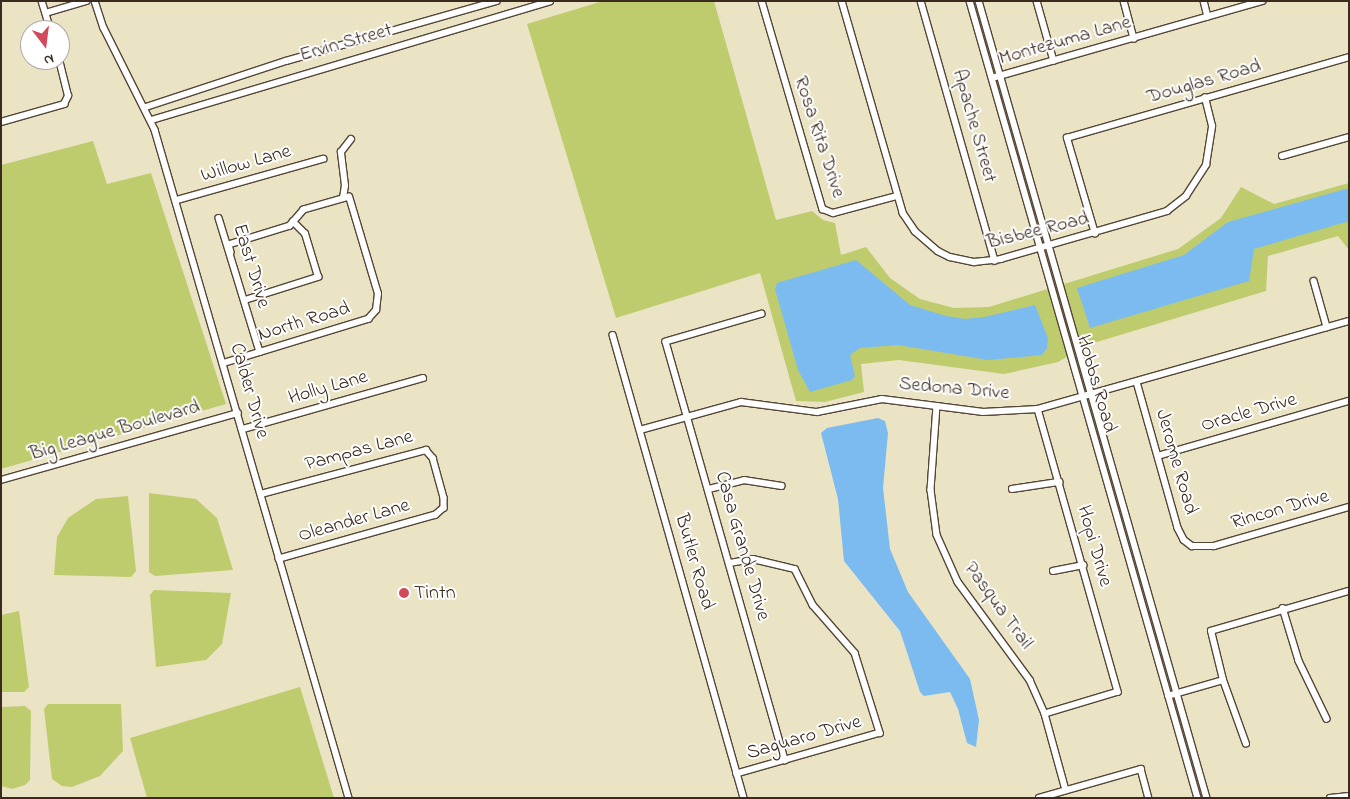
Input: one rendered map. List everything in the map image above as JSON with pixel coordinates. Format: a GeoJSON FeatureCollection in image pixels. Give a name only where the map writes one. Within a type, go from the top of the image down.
{"type":"FeatureCollection","features":[{"type":"Feature","properties":{"kind":"street"},"geometry":{"type":"LineString","coordinates":[[42,1],[48,20]]}},
{"type":"Feature","properties":{"kind":"street"},"geometry":{"type":"LineString","coordinates":[[46,13],[86,1]]}},
{"type":"Feature","properties":{"kind":"street","name":"Calder Drive"},"geometry":{"type":"LineString","coordinates":[[95,1],[104,28],[152,120],[178,200],[279,559],[349,798]]}},
{"type":"Feature","properties":{"kind":"street","name":"Ervin Street"},"geometry":{"type":"LineString","coordinates":[[146,107],[286,61],[497,1]]}},
{"type":"Feature","properties":{"kind":"street","name":"Ervin Street"},"geometry":{"type":"LineString","coordinates":[[152,120],[550,1]]}},
{"type":"Feature","properties":{"kind":"street","name":"Rosa Rita Drive"},"geometry":{"type":"LineString","coordinates":[[762,1],[823,208],[833,213],[897,196]]}},
{"type":"Feature","properties":{"kind":"street","name":"Bisbee Road"},"geometry":{"type":"LineString","coordinates":[[842,1],[897,196],[915,232],[938,251],[974,262],[995,260],[1041,249],[1167,211],[1197,182],[1206,165],[1212,140],[1205,98]]}},
{"type":"Feature","properties":{"kind":"street","name":"Apache Street"},"geometry":{"type":"LineString","coordinates":[[921,1],[995,260]]}},
{"type":"Feature","properties":{"kind":"street","name":"Hobbs Road"},"geometry":{"type":"LineString","coordinates":[[970,1],[1198,798]]}},
{"type":"Feature","properties":{"kind":"street","name":"Hobbs Road"},"geometry":{"type":"LineString","coordinates":[[979,1],[1207,798]]}},
{"type":"Feature","properties":{"kind":"street"},"geometry":{"type":"LineString","coordinates":[[1037,1],[1054,61]]}},
{"type":"Feature","properties":{"kind":"street"},"geometry":{"type":"LineString","coordinates":[[1124,1],[1134,38]]}},
{"type":"Feature","properties":{"kind":"street"},"geometry":{"type":"LineString","coordinates":[[1204,1],[1208,17]]}},
{"type":"Feature","properties":{"kind":"street","name":"Montezuma Lane"},"geometry":{"type":"LineString","coordinates":[[992,78],[1262,1]]}},
{"type":"Feature","properties":{"kind":"street","name":"Douglas Road"},"geometry":{"type":"LineString","coordinates":[[1095,234],[1067,138],[1349,57]]}},
{"type":"Feature","properties":{"kind":"street"},"geometry":{"type":"LineString","coordinates":[[1,122],[64,104],[68,96],[62,70]]}},
{"type":"Feature","properties":{"kind":"street"},"geometry":{"type":"LineString","coordinates":[[1282,156],[1349,137]]}},
{"type":"Feature","properties":{"kind":"street"},"geometry":{"type":"LineString","coordinates":[[231,252],[229,245],[290,226],[304,210],[343,198],[345,186],[341,152],[351,139]]}},
{"type":"Feature","properties":{"kind":"street","name":"Willow Lane"},"geometry":{"type":"LineString","coordinates":[[178,200],[322,159]]}},
{"type":"Feature","properties":{"kind":"street","name":"North Road"},"geometry":{"type":"LineString","coordinates":[[224,363],[368,319],[376,310],[378,294],[349,197],[343,198]]}},
{"type":"Feature","properties":{"kind":"street","name":"East Drive"},"geometry":{"type":"LineString","coordinates":[[219,218],[231,252],[260,352]]}},
{"type":"Feature","properties":{"kind":"street"},"geometry":{"type":"LineString","coordinates":[[245,300],[318,277],[305,234],[294,222]]}},
{"type":"Feature","properties":{"kind":"street"},"geometry":{"type":"LineString","coordinates":[[1314,281],[1327,327]]}},
{"type":"Feature","properties":{"kind":"street","name":"Casa Grande Drive"},"geometry":{"type":"LineString","coordinates":[[762,314],[666,342],[785,760]]}},
{"type":"Feature","properties":{"kind":"street","name":"Sedona Drive"},"geometry":{"type":"LineString","coordinates":[[640,430],[741,402],[817,412],[882,399],[983,412],[1038,409],[1349,321]]}},
{"type":"Feature","properties":{"kind":"street","name":"Butler Road"},"geometry":{"type":"LineString","coordinates":[[613,335],[744,798]]}},
{"type":"Feature","properties":{"kind":"street","name":"Holly Lane"},"geometry":{"type":"LineString","coordinates":[[243,430],[423,378]]}},
{"type":"Feature","properties":{"kind":"street","name":"Jerome Road"},"geometry":{"type":"LineString","coordinates":[[1137,382],[1178,528],[1184,540],[1192,546]]}},
{"type":"Feature","properties":{"kind":"street","name":"Oracle Drive"},"geometry":{"type":"LineString","coordinates":[[1158,456],[1349,401]]}},
{"type":"Feature","properties":{"kind":"street","name":"Pasqua Trail"},"geometry":{"type":"LineString","coordinates":[[937,406],[931,490],[938,535],[958,582],[1030,680],[1045,714],[1066,790]]}},
{"type":"Feature","properties":{"kind":"street","name":"Hopi Drive"},"geometry":{"type":"LineString","coordinates":[[1038,409],[1118,692],[1045,714]]}},
{"type":"Feature","properties":{"kind":"street","name":"Big League Boulevard"},"geometry":{"type":"LineString","coordinates":[[1,480],[238,413]]}},
{"type":"Feature","properties":{"kind":"street","name":"Pampas Lane"},"geometry":{"type":"LineString","coordinates":[[261,494],[426,450],[433,458],[444,498],[444,508],[438,514]]}},
{"type":"Feature","properties":{"kind":"street"},"geometry":{"type":"LineString","coordinates":[[709,489],[744,480],[782,486]]}},
{"type":"Feature","properties":{"kind":"street"},"geometry":{"type":"LineString","coordinates":[[1012,489],[1059,482]]}},
{"type":"Feature","properties":{"kind":"street","name":"Rincon Drive"},"geometry":{"type":"LineString","coordinates":[[1192,546],[1214,546],[1349,508]]}},
{"type":"Feature","properties":{"kind":"street","name":"Oleander Lane"},"geometry":{"type":"LineString","coordinates":[[279,559],[438,514]]}},
{"type":"Feature","properties":{"kind":"street","name":"Saguaro Drive"},"geometry":{"type":"LineString","coordinates":[[730,563],[753,559],[795,568],[818,612],[855,653],[880,733],[737,774]]}},
{"type":"Feature","properties":{"kind":"street"},"geometry":{"type":"LineString","coordinates":[[1053,572],[1083,565]]}},
{"type":"Feature","properties":{"kind":"street"},"geometry":{"type":"LineString","coordinates":[[1246,744],[1223,680],[1211,631],[1282,608],[1349,591]]}},
{"type":"Feature","properties":{"kind":"street"},"geometry":{"type":"LineString","coordinates":[[1282,608],[1299,662],[1328,719]]}},
{"type":"Feature","properties":{"kind":"street"},"geometry":{"type":"LineString","coordinates":[[1168,696],[1223,680]]}},
{"type":"Feature","properties":{"kind":"street"},"geometry":{"type":"LineString","coordinates":[[1039,798],[1141,769],[1149,798]]}},
{"type":"Feature","properties":{"kind":"street"},"geometry":{"type":"LineString","coordinates":[[1191,775],[1200,772]]}},
{"type":"Feature","properties":{"kind":"street"},"geometry":{"type":"LineString","coordinates":[[1330,798],[1349,796]]}},
{"type":"Feature","properties":{"kind":"green space"},"geometry":{"type":"Polygon","coordinates":[[[603,1],[714,1],[776,220],[812,211],[823,220],[835,223],[841,255],[866,247],[890,278],[920,299],[954,308],[989,307],[1178,249],[1221,218],[1241,187],[1274,204],[1349,183],[1349,250],[1338,236],[1268,256],[1266,291],[1087,345],[1058,362],[1004,374],[899,360],[861,364],[864,392],[825,402],[796,401],[760,273],[616,318],[527,24],[603,1]]]}},
{"type":"Feature","properties":{"kind":"green space"},"geometry":{"type":"Polygon","coordinates":[[[93,141],[107,184],[151,173],[226,404],[1,469],[1,165],[93,141]]]}},
{"type":"Feature","properties":{"kind":"green space"},"geometry":{"type":"Polygon","coordinates":[[[149,493],[196,499],[217,518],[233,570],[155,576],[149,572],[149,493]]]}},
{"type":"Feature","properties":{"kind":"green space"},"geometry":{"type":"Polygon","coordinates":[[[128,496],[136,571],[131,577],[54,575],[57,537],[68,518],[96,499],[128,496]]]}},
{"type":"Feature","properties":{"kind":"green space"},"geometry":{"type":"Polygon","coordinates":[[[154,590],[231,593],[222,644],[206,660],[156,667],[150,595],[154,590]]]}},
{"type":"Feature","properties":{"kind":"green space"},"geometry":{"type":"Polygon","coordinates":[[[19,611],[29,687],[24,692],[1,692],[1,615],[19,611]]]}},
{"type":"Feature","properties":{"kind":"green space"},"geometry":{"type":"Polygon","coordinates":[[[300,687],[334,798],[147,798],[130,738],[300,687]]]}},
{"type":"Feature","properties":{"kind":"green space"},"geometry":{"type":"Polygon","coordinates":[[[48,704],[121,704],[123,751],[100,776],[72,787],[62,786],[52,779],[44,709],[48,704]]]}},
{"type":"Feature","properties":{"kind":"green space"},"geometry":{"type":"Polygon","coordinates":[[[25,706],[31,711],[30,780],[25,785],[12,789],[1,786],[1,707],[25,706]]]}},
{"type":"Feature","properties":{"kind":"water"},"geometry":{"type":"Polygon","coordinates":[[[1349,188],[1349,224],[1346,222],[1254,249],[1249,281],[1090,328],[1077,288],[1184,255],[1228,222],[1349,188]]]}},
{"type":"Feature","properties":{"kind":"water"},"geometry":{"type":"Polygon","coordinates":[[[856,260],[910,305],[946,316],[965,319],[985,317],[1035,305],[1048,338],[1047,348],[1042,355],[988,360],[898,345],[860,348],[850,355],[855,376],[852,380],[810,392],[798,370],[775,289],[777,283],[856,260]]]}},
{"type":"Feature","properties":{"kind":"water"},"geometry":{"type":"Polygon","coordinates":[[[878,418],[885,421],[888,433],[883,488],[890,549],[908,592],[970,679],[979,720],[976,747],[967,743],[958,709],[950,692],[924,696],[920,692],[900,631],[844,561],[838,499],[821,433],[827,428],[878,418]]]}},
{"type":"Feature","properties":{"kind":"place","name":"Tintn"},"geometry":{"type":"Point","coordinates":[404,593]}}]}
